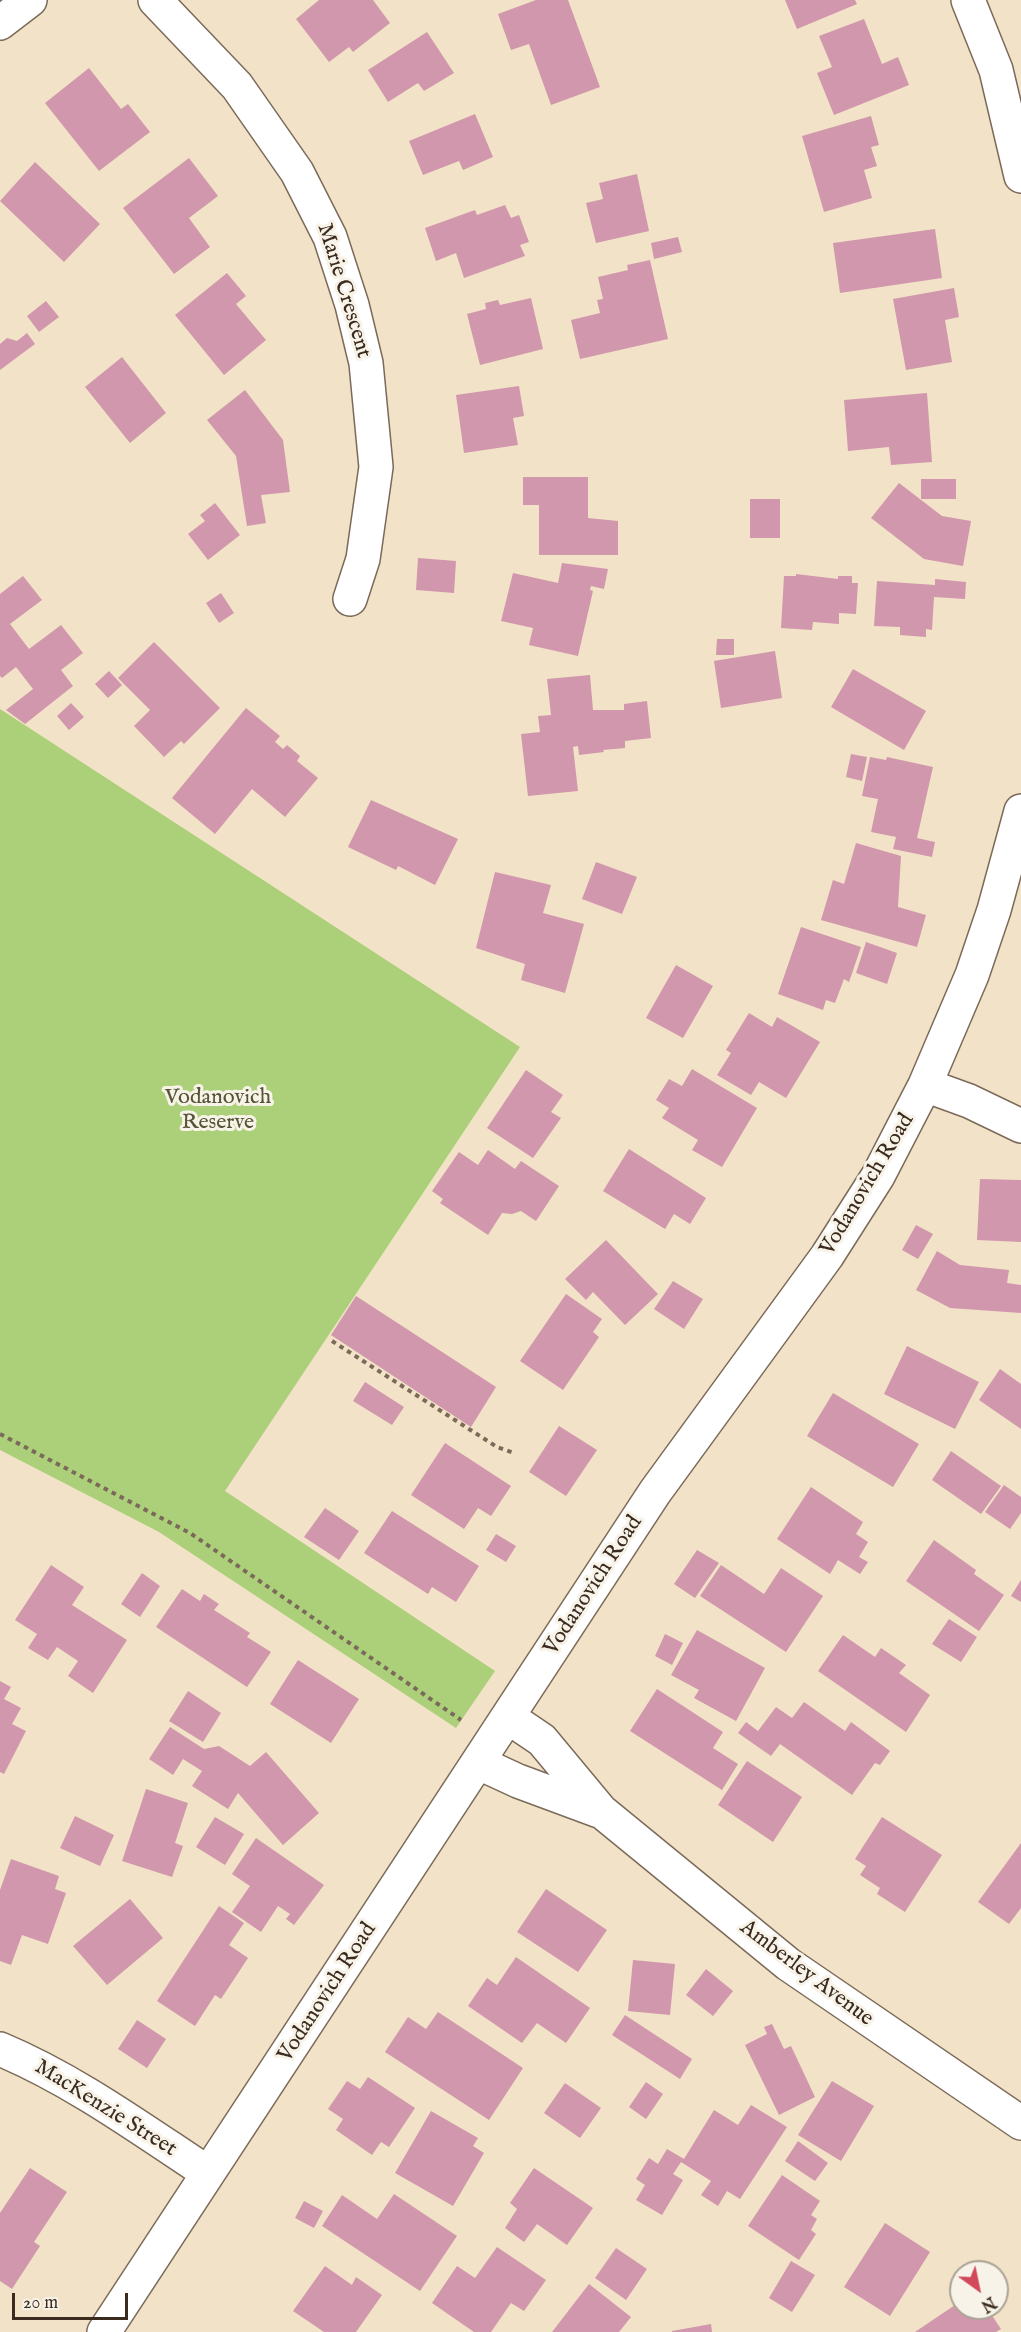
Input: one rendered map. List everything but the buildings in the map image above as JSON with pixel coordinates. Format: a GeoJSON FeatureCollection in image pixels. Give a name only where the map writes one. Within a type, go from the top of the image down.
{"type":"FeatureCollection","features":[{"type":"Feature","properties":{"kind":"street"},"geometry":{"type":"LineString","coordinates":[[0,23],[30,0]]}},
{"type":"Feature","properties":{"kind":"street","name":"Marie Crescent"},"geometry":{"type":"LineString","coordinates":[[155,0],[237,86],[297,172],[330,237],[352,305],[366,363],[376,467],[363,559],[350,599]]}},
{"type":"Feature","properties":{"kind":"street"},"geometry":{"type":"LineString","coordinates":[[968,0],[996,70],[1021,176]]}},
{"type":"Feature","properties":{"kind":"street","name":"Vodanovich Road"},"geometry":{"type":"LineString","coordinates":[[104,2332],[655,1492],[827,1256],[878,1176],[925,1085],[976,964],[1021,812]]}},
{"type":"Feature","properties":{"kind":"street"},"geometry":{"type":"LineString","coordinates":[[925,1085],[969,1101],[1021,1126]]}},
{"type":"Feature","properties":{"kind":"street","name":"Amberley Avenue"},"geometry":{"type":"LineString","coordinates":[[508,1717],[542,1740],[601,1811],[788,1964],[1021,2123]]}},
{"type":"Feature","properties":{"kind":"street","name":"Amberley Avenue"},"geometry":{"type":"LineString","coordinates":[[479,1763],[518,1781],[601,1811]]}},
{"type":"Feature","properties":{"kind":"street","name":"MacKenzie Street"},"geometry":{"type":"LineString","coordinates":[[0,2049],[33,2063],[59,2078],[208,2173]]}},
{"type":"Feature","properties":{"kind":"path"},"geometry":{"type":"LineString","coordinates":[[332,1341],[497,1447],[514,1453]]}},
{"type":"Feature","properties":{"kind":"path"},"geometry":{"type":"LineString","coordinates":[[0,1434],[190,1533],[469,1725]]}},
{"type":"Feature","properties":{"kind":"green space","name":"Vodanovich Reserve"},"geometry":{"type":"Polygon","coordinates":[[[0,709],[520,1047],[225,1491],[495,1671],[456,1728],[159,1532],[0,1450],[0,709]]]}}]}
